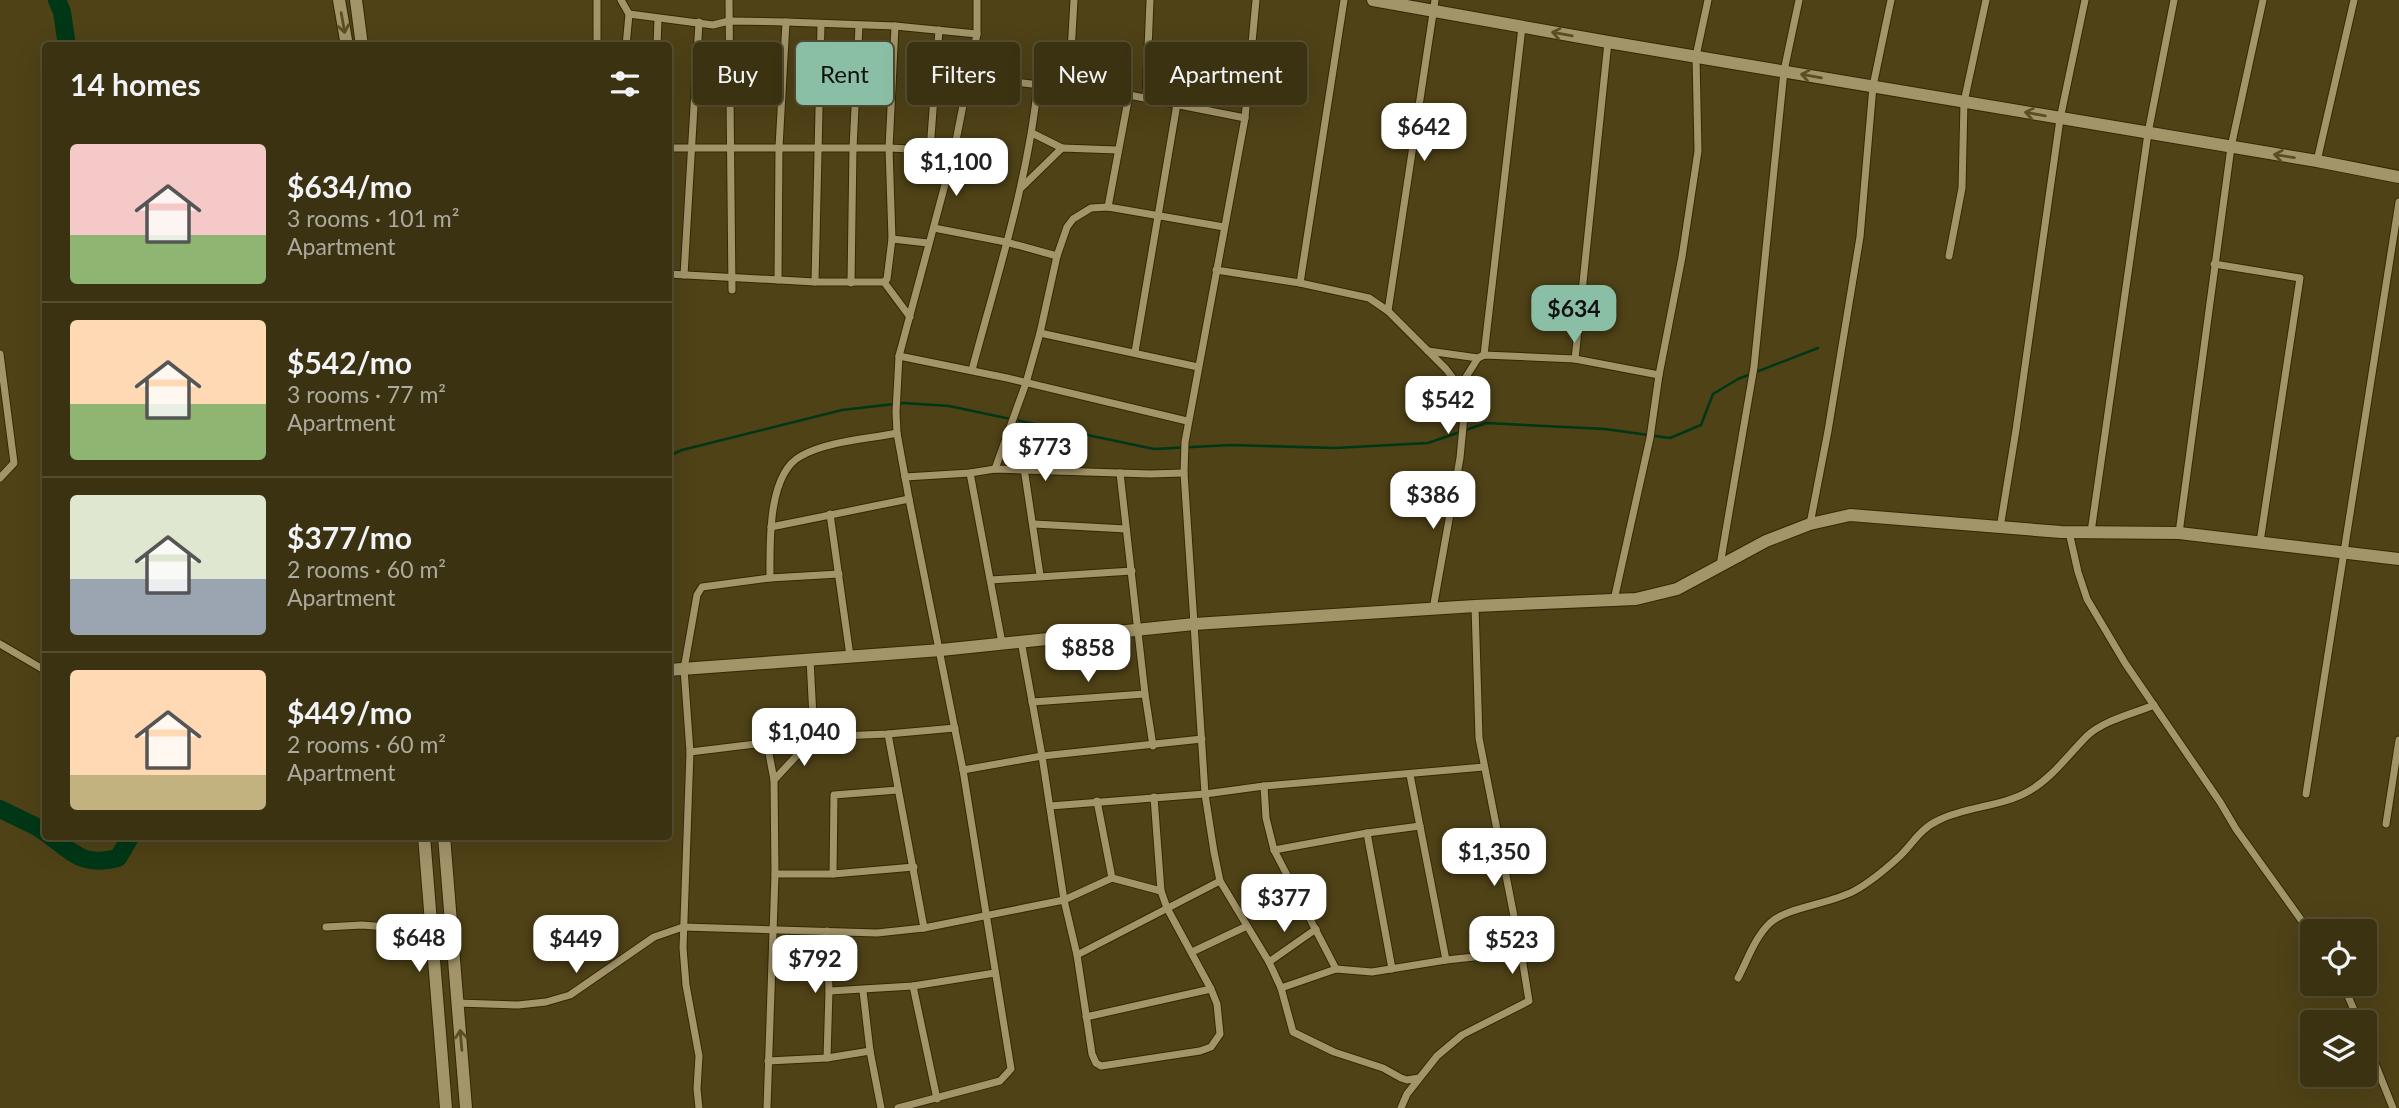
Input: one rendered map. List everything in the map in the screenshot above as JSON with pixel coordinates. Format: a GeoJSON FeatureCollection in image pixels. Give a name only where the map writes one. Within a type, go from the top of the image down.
{"type":"FeatureCollection","features":[{"type":"Feature","properties":{"kind":"street"},"geometry":{"type":"LineString","coordinates":[[339,0],[346,42]]}},
{"type":"Feature","properties":{"kind":"street"},"geometry":{"type":"LineString","coordinates":[[356,0],[361,42]]}},
{"type":"Feature","properties":{"kind":"street"},"geometry":{"type":"LineString","coordinates":[[597,0],[597,42]]}},
{"type":"Feature","properties":{"kind":"street"},"geometry":{"type":"LineString","coordinates":[[621,0],[629,14],[626,42]]}},
{"type":"Feature","properties":{"kind":"street"},"geometry":{"type":"LineString","coordinates":[[729,0],[732,290]]}},
{"type":"Feature","properties":{"kind":"street"},"geometry":{"type":"LineString","coordinates":[[976,0],[976,42]]}},
{"type":"Feature","properties":{"kind":"street"},"geometry":{"type":"LineString","coordinates":[[1072,42],[1074,0]]}},
{"type":"Feature","properties":{"kind":"street"},"geometry":{"type":"LineString","coordinates":[[1148,42],[1150,0]]}},
{"type":"Feature","properties":{"kind":"street"},"geometry":{"type":"LineString","coordinates":[[1256,0],[1245,118],[1188,421],[1184,473],[1205,794],[1220,881],[1269,962],[1281,988],[1294,1033],[1304,1035],[1334,1052],[1383,1068],[1401,1079],[1419,1079]]}},
{"type":"Feature","properties":{"kind":"street"},"geometry":{"type":"LineString","coordinates":[[1300,283],[1344,0]]}},
{"type":"Feature","properties":{"kind":"street"},"geometry":{"type":"LineString","coordinates":[[1373,0],[1434,6],[1522,27],[2399,177]]}},
{"type":"Feature","properties":{"kind":"street"},"geometry":{"type":"LineString","coordinates":[[1614,600],[1650,438],[1659,375],[1682,257],[1698,151],[1696,56],[1708,0]]}},
{"type":"Feature","properties":{"kind":"street"},"geometry":{"type":"LineString","coordinates":[[1720,565],[1754,367],[1784,71],[1799,0]]}},
{"type":"Feature","properties":{"kind":"street"},"geometry":{"type":"LineString","coordinates":[[1810,524],[1860,237],[1873,86],[1891,0]]}},
{"type":"Feature","properties":{"kind":"street"},"geometry":{"type":"LineString","coordinates":[[1949,257],[1962,188],[1964,102],[1986,0]]}},
{"type":"Feature","properties":{"kind":"street"},"geometry":{"type":"LineString","coordinates":[[2000,528],[2060,119],[2085,0]]}},
{"type":"Feature","properties":{"kind":"street"},"geometry":{"type":"LineString","coordinates":[[2091,533],[2148,133],[2174,0]]}},
{"type":"Feature","properties":{"kind":"street"},"geometry":{"type":"LineString","coordinates":[[2179,533],[2231,147],[2263,0]]}},
{"type":"Feature","properties":{"kind":"street"},"geometry":{"type":"LineString","coordinates":[[2317,161],[2354,0]]}},
{"type":"Feature","properties":{"kind":"street"},"geometry":{"type":"LineString","coordinates":[[1388,311],[1434,6]]}},
{"type":"Feature","properties":{"kind":"street"},"geometry":{"type":"LineString","coordinates":[[629,14],[720,24],[729,21],[895,26],[977,34]]}},
{"type":"Feature","properties":{"kind":"street"},"geometry":{"type":"LineString","coordinates":[[657,42],[658,19]]}},
{"type":"Feature","properties":{"kind":"street"},"geometry":{"type":"LineString","coordinates":[[684,275],[699,22]]}},
{"type":"Feature","properties":{"kind":"street"},"geometry":{"type":"LineString","coordinates":[[778,280],[779,147],[786,22]]}},
{"type":"Feature","properties":{"kind":"street"},"geometry":{"type":"LineString","coordinates":[[815,282],[821,24]]}},
{"type":"Feature","properties":{"kind":"street"},"geometry":{"type":"LineString","coordinates":[[851,283],[853,148],[859,25]]}},
{"type":"Feature","properties":{"kind":"street"},"geometry":{"type":"LineString","coordinates":[[884,282],[887,279],[892,239],[889,148],[895,26]]}},
{"type":"Feature","properties":{"kind":"street"},"geometry":{"type":"LineString","coordinates":[[1433,609],[1460,458],[1464,415],[1462,390],[1466,377],[1481,357],[1522,27]]}},
{"type":"Feature","properties":{"kind":"street"},"geometry":{"type":"LineString","coordinates":[[930,150],[939,30]]}},
{"type":"Feature","properties":{"kind":"street"},"geometry":{"type":"LineString","coordinates":[[1575,359],[1608,42]]}},
{"type":"Feature","properties":{"kind":"street"},"geometry":{"type":"LineString","coordinates":[[898,1108],[1000,1081],[1011,1069],[955,728],[897,433],[899,356],[964,105]]}},
{"type":"Feature","properties":{"kind":"street"},"geometry":{"type":"LineString","coordinates":[[972,370],[1021,189],[1035,105]]}},
{"type":"Feature","properties":{"kind":"street"},"geometry":{"type":"LineString","coordinates":[[1108,207],[1127,105]]}},
{"type":"Feature","properties":{"kind":"street"},"geometry":{"type":"LineString","coordinates":[[1135,352],[1177,105]]}},
{"type":"Feature","properties":{"kind":"street"},"geometry":{"type":"LineString","coordinates":[[1182,105],[1245,118]]}},
{"type":"Feature","properties":{"kind":"street"},"geometry":{"type":"LineString","coordinates":[[1032,133],[1062,148],[1118,150]]}},
{"type":"Feature","properties":{"kind":"street"},"geometry":{"type":"LineString","coordinates":[[672,148],[889,148],[954,151]]}},
{"type":"Feature","properties":{"kind":"street"},"geometry":{"type":"LineString","coordinates":[[1021,189],[1062,148]]}},
{"type":"Feature","properties":{"kind":"street"},"geometry":{"type":"LineString","coordinates":[[2305,794],[2399,202]]}},
{"type":"Feature","properties":{"kind":"street"},"geometry":{"type":"LineString","coordinates":[[995,468],[1026,383],[1057,256],[1067,227],[1073,219],[1091,208],[1108,207],[1224,227]]}},
{"type":"Feature","properties":{"kind":"street"},"geometry":{"type":"LineString","coordinates":[[934,228],[1006,242],[1057,256]]}},
{"type":"Feature","properties":{"kind":"street"},"geometry":{"type":"LineString","coordinates":[[892,239],[928,243]]}},
{"type":"Feature","properties":{"kind":"street"},"geometry":{"type":"LineString","coordinates":[[2214,264],[2300,278],[2260,542]]}},
{"type":"Feature","properties":{"kind":"street"},"geometry":{"type":"LineString","coordinates":[[1216,270],[1300,283],[1369,298],[1388,311],[1446,369],[1462,390]]}},
{"type":"Feature","properties":{"kind":"street"},"geometry":{"type":"LineString","coordinates":[[672,274],[815,282],[884,282]]}},
{"type":"Feature","properties":{"kind":"street"},"geometry":{"type":"LineString","coordinates":[[884,282],[910,317]]}},
{"type":"Feature","properties":{"kind":"street"},"geometry":{"type":"LineString","coordinates":[[1040,333],[1198,368]]}},
{"type":"Feature","properties":{"kind":"street"},"geometry":{"type":"LineString","coordinates":[[1428,351],[1481,357],[1575,359],[1659,375]]}},
{"type":"Feature","properties":{"kind":"street"},"geometry":{"type":"LineString","coordinates":[[0,354],[14,463],[0,478]]}},
{"type":"Feature","properties":{"kind":"street"},"geometry":{"type":"LineString","coordinates":[[899,356],[972,370],[1188,421]]}},
{"type":"Feature","properties":{"kind":"street"},"geometry":{"type":"LineString","coordinates":[[769,578],[775,498],[786,473],[800,456],[823,448],[897,433]]}},
{"type":"Feature","properties":{"kind":"street"},"geometry":{"type":"LineString","coordinates":[[905,477],[970,473],[995,468],[1184,473]]}},
{"type":"Feature","properties":{"kind":"street"},"geometry":{"type":"LineString","coordinates":[[1024,468],[1040,575]]}},
{"type":"Feature","properties":{"kind":"street"},"geometry":{"type":"LineString","coordinates":[[970,473],[1002,643]]}},
{"type":"Feature","properties":{"kind":"street"},"geometry":{"type":"LineString","coordinates":[[1120,473],[1153,746]]}},
{"type":"Feature","properties":{"kind":"street"},"geometry":{"type":"LineString","coordinates":[[771,527],[909,499]]}},
{"type":"Feature","properties":{"kind":"street"},"geometry":{"type":"LineString","coordinates":[[830,514],[850,656]]}},
{"type":"Feature","properties":{"kind":"street"},"geometry":{"type":"LineString","coordinates":[[672,670],[941,650],[1194,624],[1475,606],[1636,599],[1677,589],[1766,541],[1840,516],[1859,515],[2069,532],[2179,533],[2399,559]]}},
{"type":"Feature","properties":{"kind":"street"},"geometry":{"type":"LineString","coordinates":[[1034,524],[1126,529]]}},
{"type":"Feature","properties":{"kind":"street"},"geometry":{"type":"LineString","coordinates":[[2069,532],[2087,599],[2125,663],[2236,829],[2301,919]]}},
{"type":"Feature","properties":{"kind":"street"},"geometry":{"type":"LineString","coordinates":[[991,580],[1132,571]]}},
{"type":"Feature","properties":{"kind":"street"},"geometry":{"type":"LineString","coordinates":[[699,1108],[699,1056],[686,985],[683,927],[690,752],[684,669],[700,589],[769,578],[839,574]]}},
{"type":"Feature","properties":{"kind":"street"},"geometry":{"type":"LineString","coordinates":[[1401,1108],[1402,1101],[1437,1056],[1462,1035],[1529,1001],[1479,738],[1475,606]]}},
{"type":"Feature","properties":{"kind":"street"},"geometry":{"type":"LineString","coordinates":[[1021,641],[1064,900],[1077,954],[1092,1054],[1096,1063],[1101,1066],[1200,1051],[1211,1047],[1220,1034],[1217,1004],[1211,989],[1167,908],[1161,891],[1154,797]]}},
{"type":"Feature","properties":{"kind":"street"},"geometry":{"type":"LineString","coordinates":[[0,644],[42,669]]}},
{"type":"Feature","properties":{"kind":"street"},"geometry":{"type":"LineString","coordinates":[[774,780],[814,737],[810,659]]}},
{"type":"Feature","properties":{"kind":"street"},"geometry":{"type":"LineString","coordinates":[[1032,702],[1145,694]]}},
{"type":"Feature","properties":{"kind":"street"},"geometry":{"type":"LineString","coordinates":[[1738,978],[1754,946],[1770,923],[1782,915],[1835,900],[1857,890],[1899,857],[1929,825],[1951,814],[2020,797],[2041,784],[2100,726],[2154,705]]}},
{"type":"Feature","properties":{"kind":"street"},"geometry":{"type":"LineString","coordinates":[[690,752],[814,737],[955,728]]}},
{"type":"Feature","properties":{"kind":"street"},"geometry":{"type":"LineString","coordinates":[[888,734],[924,928]]}},
{"type":"Feature","properties":{"kind":"street"},"geometry":{"type":"LineString","coordinates":[[962,769],[1202,739]]}},
{"type":"Feature","properties":{"kind":"street"},"geometry":{"type":"LineString","coordinates":[[2386,824],[2399,740]]}},
{"type":"Feature","properties":{"kind":"street"},"geometry":{"type":"LineString","coordinates":[[767,743],[774,780],[775,874],[767,1108]]}},
{"type":"Feature","properties":{"kind":"street"},"geometry":{"type":"LineString","coordinates":[[1050,806],[1205,794],[1484,766]]}},
{"type":"Feature","properties":{"kind":"street"},"geometry":{"type":"LineString","coordinates":[[1410,775],[1446,960]]}},
{"type":"Feature","properties":{"kind":"street"},"geometry":{"type":"LineString","coordinates":[[1264,786],[1266,818],[1274,850],[1336,969]]}},
{"type":"Feature","properties":{"kind":"street"},"geometry":{"type":"LineString","coordinates":[[833,874],[834,795],[898,790]]}},
{"type":"Feature","properties":{"kind":"street"},"geometry":{"type":"LineString","coordinates":[[1097,801],[1112,878]]}},
{"type":"Feature","properties":{"kind":"street"},"geometry":{"type":"LineString","coordinates":[[1274,850],[1420,826]]}},
{"type":"Feature","properties":{"kind":"street"},"geometry":{"type":"LineString","coordinates":[[1367,833],[1392,969]]}},
{"type":"Feature","properties":{"kind":"street"},"geometry":{"type":"LineString","coordinates":[[424,840],[446,1108]]}},
{"type":"Feature","properties":{"kind":"street"},"geometry":{"type":"LineString","coordinates":[[444,840],[466,1108]]}},
{"type":"Feature","properties":{"kind":"street"},"geometry":{"type":"LineString","coordinates":[[775,874],[833,874],[914,867]]}},
{"type":"Feature","properties":{"kind":"street"},"geometry":{"type":"LineString","coordinates":[[457,1003],[518,1005],[546,1002],[570,995],[654,937],[683,927],[877,933],[924,928],[1064,900],[1112,878],[1161,891]]}},
{"type":"Feature","properties":{"kind":"street"},"geometry":{"type":"LineString","coordinates":[[1077,954],[1220,881]]}},
{"type":"Feature","properties":{"kind":"street"},"geometry":{"type":"LineString","coordinates":[[326,927],[362,925],[411,929],[431,920]]}},
{"type":"Feature","properties":{"kind":"street"},"geometry":{"type":"LineString","coordinates":[[1192,951],[1247,926]]}},
{"type":"Feature","properties":{"kind":"street"},"geometry":{"type":"LineString","coordinates":[[1269,962],[1316,929]]}},
{"type":"Feature","properties":{"kind":"street"},"geometry":{"type":"LineString","coordinates":[[827,932],[827,1058]]}},
{"type":"Feature","properties":{"kind":"street"},"geometry":{"type":"LineString","coordinates":[[1281,988],[1336,969],[1372,972],[1521,951]]}},
{"type":"Feature","properties":{"kind":"street"},"geometry":{"type":"LineString","coordinates":[[829,991],[913,986],[995,972]]}},
{"type":"Feature","properties":{"kind":"street"},"geometry":{"type":"LineString","coordinates":[[913,986],[937,1099]]}},
{"type":"Feature","properties":{"kind":"street"},"geometry":{"type":"LineString","coordinates":[[1086,1017],[1211,989]]}},
{"type":"Feature","properties":{"kind":"street"},"geometry":{"type":"LineString","coordinates":[[863,990],[870,1051],[881,1108]]}},
{"type":"Feature","properties":{"kind":"street"},"geometry":{"type":"LineString","coordinates":[[768,1061],[827,1058],[870,1051]]}},
{"type":"Feature","properties":{"kind":"street"},"geometry":{"type":"LineString","coordinates":[[2377,1068],[2393,1108]]}},
{"type":"Feature","properties":{"kind":"waterway"},"geometry":{"type":"LineString","coordinates":[[57,0],[62,12],[66,42]]}},
{"type":"Feature","properties":{"kind":"waterway"},"geometry":{"type":"LineString","coordinates":[[672,454],[842,410],[903,403],[949,406],[1154,449],[1231,445],[1335,448],[1428,443],[1486,423],[1605,429],[1670,438],[1701,425],[1713,394],[1738,379],[1818,348]]}},
{"type":"Feature","properties":{"kind":"waterway"},"geometry":{"type":"LineString","coordinates":[[0,809],[42,830]]}},
{"type":"Feature","properties":{"kind":"waterway"},"geometry":{"type":"LineString","coordinates":[[55,840],[81,858],[97,861],[118,858],[129,840]]}}]}
